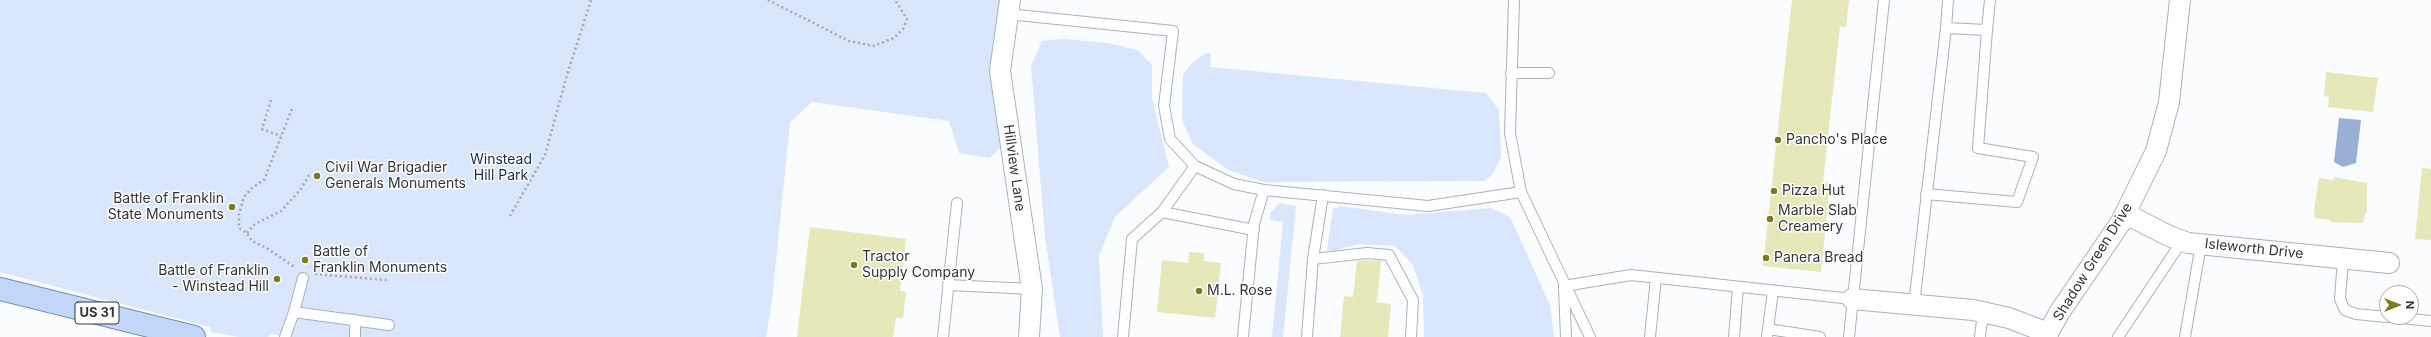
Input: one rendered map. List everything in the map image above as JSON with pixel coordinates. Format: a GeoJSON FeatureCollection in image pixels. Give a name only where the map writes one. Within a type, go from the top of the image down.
{"type":"FeatureCollection","features":[{"type":"Feature","properties":{"kind":"main road","name":"US 31"},"geometry":{"type":"LineString","coordinates":[[0,289],[194,337]]}},
{"type":"Feature","properties":{"kind":"street","name":"Shadow Green Drive"},"geometry":{"type":"LineString","coordinates":[[2047,335],[2126,214],[2156,151],[2169,102],[2180,0]]}},
{"type":"Feature","properties":{"kind":"street","name":"Hillview Lane"},"geometry":{"type":"LineString","coordinates":[[1009,7],[1000,74],[1032,290],[1029,337]]}},
{"type":"Feature","properties":{"kind":"street","name":"Isleworth Drive"},"geometry":{"type":"LineString","coordinates":[[2126,214],[2191,242],[2389,263]]}},
{"type":"Feature","properties":{"kind":"street"},"geometry":{"type":"LineString","coordinates":[[1852,299],[1983,312],[2009,318],[2047,335]]}},
{"type":"Feature","properties":{"kind":"lane"},"geometry":{"type":"LineString","coordinates":[[1514,0],[1510,134],[1521,192],[1564,286],[1584,321],[1590,337]]}},
{"type":"Feature","properties":{"kind":"lane"},"geometry":{"type":"LineString","coordinates":[[1849,337],[1884,0]]}},
{"type":"Feature","properties":{"kind":"lane"},"geometry":{"type":"LineString","coordinates":[[1914,305],[1948,0]]}},
{"type":"Feature","properties":{"kind":"lane"},"geometry":{"type":"LineString","coordinates":[[1926,194],[2017,202],[2033,156],[1978,148],[1990,0]]}},
{"type":"Feature","properties":{"kind":"lane"},"geometry":{"type":"LineString","coordinates":[[1009,7],[1173,31],[1164,106],[1170,139],[1195,166],[1234,184],[1264,190],[1428,206],[1521,192]]}},
{"type":"Feature","properties":{"kind":"lane"},"geometry":{"type":"LineString","coordinates":[[1946,28],[1987,30]]}},
{"type":"Feature","properties":{"kind":"lane"},"geometry":{"type":"LineString","coordinates":[[1511,73],[1549,73]]}},
{"type":"Feature","properties":{"kind":"lane"},"geometry":{"type":"LineString","coordinates":[[1123,337],[1132,239],[1162,212],[1195,166]]}},
{"type":"Feature","properties":{"kind":"lane"},"geometry":{"type":"LineString","coordinates":[[1243,337],[1254,230],[1264,190]]}},
{"type":"Feature","properties":{"kind":"lane"},"geometry":{"type":"LineString","coordinates":[[1307,337],[1313,259],[1323,195]]}},
{"type":"Feature","properties":{"kind":"lane"},"geometry":{"type":"LineString","coordinates":[[943,337],[957,203]]}},
{"type":"Feature","properties":{"kind":"lane"},"geometry":{"type":"LineString","coordinates":[[1162,212],[1254,230]]}},
{"type":"Feature","properties":{"kind":"lane"},"geometry":{"type":"LineString","coordinates":[[2121,335],[2191,242]]}},
{"type":"Feature","properties":{"kind":"lane"},"geometry":{"type":"LineString","coordinates":[[2184,336],[2191,242]]}},
{"type":"Feature","properties":{"kind":"lane"},"geometry":{"type":"LineString","coordinates":[[1313,259],[1367,253],[1389,255],[1413,300],[1411,337]]}},
{"type":"Feature","properties":{"kind":"lane"},"geometry":{"type":"LineString","coordinates":[[2343,258],[2340,299],[2345,310],[2356,314],[2379,316]]}},
{"type":"Feature","properties":{"kind":"lane"},"geometry":{"type":"LineString","coordinates":[[1564,286],[1631,275],[1738,288],[1852,299]]}},
{"type":"Feature","properties":{"kind":"lane"},"geometry":{"type":"LineString","coordinates":[[285,337],[294,312],[303,278]]}},
{"type":"Feature","properties":{"kind":"lane"},"geometry":{"type":"LineString","coordinates":[[1650,337],[1656,278]]}},
{"type":"Feature","properties":{"kind":"lane"},"geometry":{"type":"LineString","coordinates":[[948,285],[1032,290]]}},
{"type":"Feature","properties":{"kind":"lane"},"geometry":{"type":"LineString","coordinates":[[1564,286],[1566,337]]}},
{"type":"Feature","properties":{"kind":"lane"},"geometry":{"type":"LineString","coordinates":[[1734,337],[1738,288]]}},
{"type":"Feature","properties":{"kind":"lane"},"geometry":{"type":"LineString","coordinates":[[1773,291],[1768,333],[1820,337]]}},
{"type":"Feature","properties":{"kind":"lane"},"geometry":{"type":"LineString","coordinates":[[294,312],[389,325]]}},
{"type":"Feature","properties":{"kind":"lane"},"geometry":{"type":"LineString","coordinates":[[1980,337],[1983,312]]}},
{"type":"Feature","properties":{"kind":"lane"},"geometry":{"type":"LineString","coordinates":[[355,320],[355,337]]}},
{"type":"Feature","properties":{"kind":"lane"},"geometry":{"type":"LineString","coordinates":[[2419,320],[2431,321]]}},
{"type":"Feature","properties":{"kind":"path"},"geometry":{"type":"LineString","coordinates":[[510,216],[545,155],[567,75],[591,0]]}},
{"type":"Feature","properties":{"kind":"path"},"geometry":{"type":"LineString","coordinates":[[768,0],[849,41],[874,46],[894,38],[903,29],[906,19],[895,0]]}},
{"type":"Feature","properties":{"kind":"path"},"geometry":{"type":"LineString","coordinates":[[271,100],[262,129],[281,136]]}},
{"type":"Feature","properties":{"kind":"path"},"geometry":{"type":"LineString","coordinates":[[291,266],[268,249],[252,241],[247,232],[239,228],[239,214],[244,197],[252,188],[264,180],[292,109]]}},
{"type":"Feature","properties":{"kind":"path"},"geometry":{"type":"LineString","coordinates":[[247,232],[255,224],[281,211],[297,194],[308,175]]}},
{"type":"Feature","properties":{"kind":"path"},"geometry":{"type":"LineString","coordinates":[[325,274],[387,280]]}},
{"type":"Feature","properties":{"kind":"green space","name":"Winstead Hill Park"},"geometry":{"type":"Polygon","coordinates":[[[0,0],[1002,0],[997,119],[1001,147],[990,158],[959,153],[949,121],[812,102],[790,122],[772,301],[766,337],[291,337],[270,334],[268,337],[239,337],[211,332],[210,327],[0,272],[0,0]]]}},
{"type":"Feature","properties":{"kind":"green space"},"geometry":{"type":"Polygon","coordinates":[[[1064,39],[1107,43],[1138,50],[1152,65],[1152,98],[1169,167],[1115,217],[1099,256],[1103,337],[1060,337],[1045,236],[1031,66],[1042,41],[1064,39]]]}},
{"type":"Feature","properties":{"kind":"green space"},"geometry":{"type":"Polygon","coordinates":[[[1206,53],[1211,53],[1210,67],[1486,93],[1499,110],[1501,157],[1493,174],[1484,181],[1263,182],[1228,170],[1193,144],[1182,120],[1183,75],[1193,62],[1206,53]]]}},
{"type":"Feature","properties":{"kind":"green space"},"geometry":{"type":"Polygon","coordinates":[[[1280,203],[1296,206],[1283,337],[1272,337],[1283,222],[1270,220],[1271,212],[1280,203]]]}},
{"type":"Feature","properties":{"kind":"green space"},"geometry":{"type":"Polygon","coordinates":[[[1341,206],[1404,215],[1491,208],[1510,217],[1550,305],[1554,337],[1424,337],[1423,295],[1413,265],[1395,246],[1359,244],[1332,251],[1327,250],[1333,209],[1341,206]]]}},
{"type":"Feature","properties":{"kind":"water"},"geometry":{"type":"Polygon","coordinates":[[[2339,118],[2361,120],[2356,163],[2343,167],[2334,162],[2339,118]]]}},
{"type":"Feature","properties":{"kind":"building"},"geometry":{"type":"Polygon","coordinates":[[[1792,0],[1849,0],[1846,27],[1840,26],[1823,182],[1830,183],[1821,272],[1763,266],[1792,0]]]}},
{"type":"Feature","properties":{"kind":"building"},"geometry":{"type":"Polygon","coordinates":[[[2326,72],[2378,78],[2373,112],[2328,107],[2329,97],[2324,96],[2326,72]]]}},
{"type":"Feature","properties":{"kind":"building"},"geometry":{"type":"Polygon","coordinates":[[[2422,168],[2431,169],[2431,240],[2415,239],[2422,168]]]}},
{"type":"Feature","properties":{"kind":"building"},"geometry":{"type":"Polygon","coordinates":[[[2334,177],[2367,183],[2367,213],[2365,213],[2363,223],[2330,222],[2330,220],[2315,218],[2314,210],[2319,178],[2334,180],[2334,177]]]}},
{"type":"Feature","properties":{"kind":"building","name":"Tractor Supply Company"},"geometry":{"type":"Polygon","coordinates":[[[810,227],[906,239],[900,291],[906,292],[903,318],[896,318],[893,337],[797,337],[810,227]]]}},
{"type":"Feature","properties":{"kind":"building"},"geometry":{"type":"Polygon","coordinates":[[[1189,252],[1204,253],[1204,261],[1221,263],[1215,318],[1157,312],[1162,260],[1188,263],[1189,252]]]}},
{"type":"Feature","properties":{"kind":"building"},"geometry":{"type":"Polygon","coordinates":[[[1357,261],[1381,261],[1377,302],[1391,304],[1388,337],[1340,337],[1344,296],[1353,297],[1357,261]]]}},
{"type":"Feature","properties":{"kind":"place","name":"Pancho's Place"},"geometry":{"type":"Point","coordinates":[1778,140]}},
{"type":"Feature","properties":{"kind":"place","name":"Civil War Brigadier Generals Monuments"},"geometry":{"type":"Point","coordinates":[317,176]}},
{"type":"Feature","properties":{"kind":"place","name":"Pizza Hut"},"geometry":{"type":"Point","coordinates":[1774,191]}},
{"type":"Feature","properties":{"kind":"place","name":"Battle of Franklin State Monuments"},"geometry":{"type":"Point","coordinates":[232,207]}},
{"type":"Feature","properties":{"kind":"place","name":"Marble Slab Creamery"},"geometry":{"type":"Point","coordinates":[1770,219]}},
{"type":"Feature","properties":{"kind":"place","name":"Panera Bread"},"geometry":{"type":"Point","coordinates":[1766,258]}},
{"type":"Feature","properties":{"kind":"place","name":"Battle of Franklin Monuments"},"geometry":{"type":"Point","coordinates":[305,260]}},
{"type":"Feature","properties":{"kind":"place","name":"Tractor Supply Company"},"geometry":{"type":"Point","coordinates":[854,265]}},
{"type":"Feature","properties":{"kind":"place","name":"Battle of Franklin - Winstead Hill"},"geometry":{"type":"Point","coordinates":[277,279]}},
{"type":"Feature","properties":{"kind":"place","name":"M.L. Rose"},"geometry":{"type":"Point","coordinates":[1199,291]}}]}
